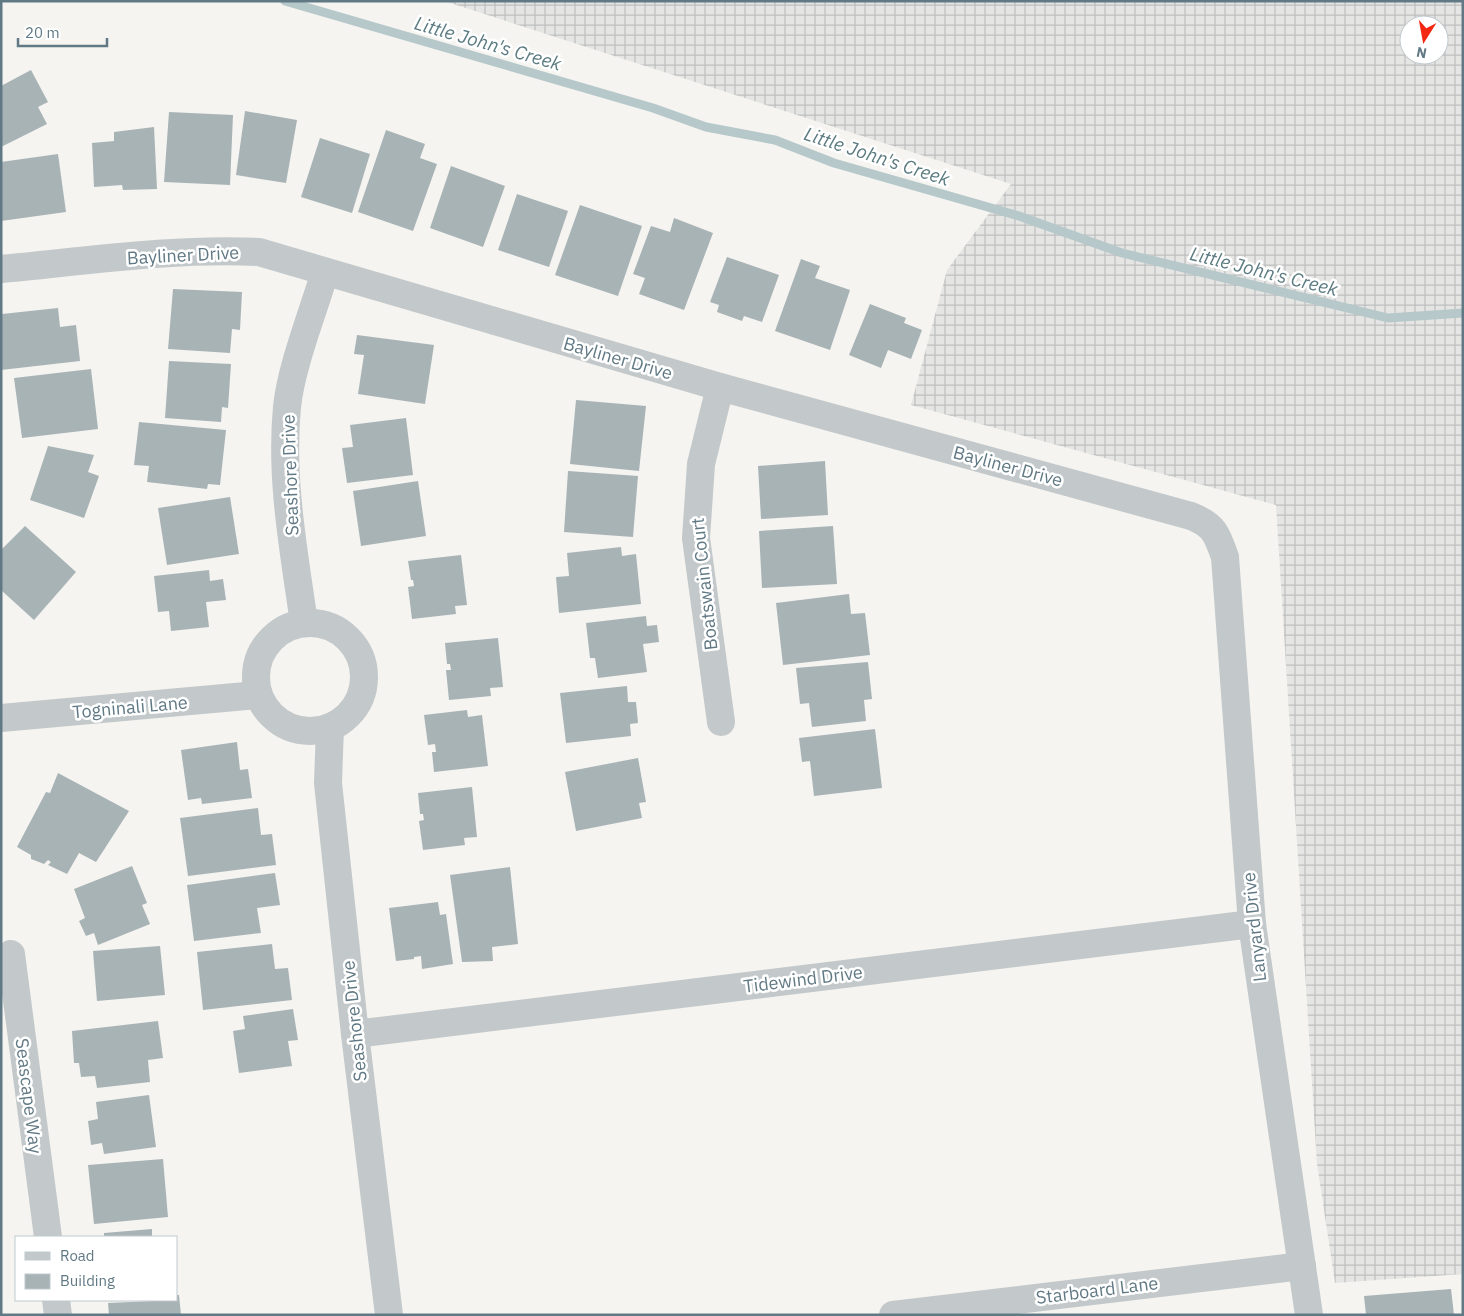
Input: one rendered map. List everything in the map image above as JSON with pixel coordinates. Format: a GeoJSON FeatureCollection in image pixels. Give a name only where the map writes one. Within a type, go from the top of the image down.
{"type":"FeatureCollection","features":[{"type":"Feature","properties":{"kind":"street","name":"Bayliner Drive"},"geometry":{"type":"LineString","coordinates":[[1,269],[224,250],[259,252],[720,387],[1191,516],[1208,523],[1219,538]]}},
{"type":"Feature","properties":{"kind":"street","name":"Seashore Drive"},"geometry":{"type":"LineString","coordinates":[[304,623],[290,522],[287,465],[287,407],[296,367],[325,272]]}},
{"type":"Feature","properties":{"kind":"street","name":"Boatswain Court"},"geometry":{"type":"LineString","coordinates":[[720,387],[701,464],[696,538],[721,722]]}},
{"type":"Feature","properties":{"kind":"street","name":"Lanyard Drive"},"geometry":{"type":"LineString","coordinates":[[1219,538],[1225,557],[1252,924],[1309,1315]]}},
{"type":"Feature","properties":{"kind":"street"},"geometry":{"type":"LineString","coordinates":[[319,622],[348,636],[362,656],[365,682],[354,710],[330,728],[307,731],[275,719],[258,695],[255,673],[271,638],[304,623],[319,622]]}},
{"type":"Feature","properties":{"kind":"street","name":"Togninali Lane"},"geometry":{"type":"LineString","coordinates":[[1,718],[258,695]]}},
{"type":"Feature","properties":{"kind":"street","name":"Seashore Drive"},"geometry":{"type":"LineString","coordinates":[[330,728],[328,783],[355,1034],[389,1315]]}},
{"type":"Feature","properties":{"kind":"street","name":"Tidewind Drive"},"geometry":{"type":"LineString","coordinates":[[355,1034],[1252,924]]}},
{"type":"Feature","properties":{"kind":"street","name":"Seascape Way"},"geometry":{"type":"LineString","coordinates":[[11,954],[48,1236]]}},
{"type":"Feature","properties":{"kind":"street","name":"Starboard Lane"},"geometry":{"type":"LineString","coordinates":[[893,1315],[1302,1266]]}},
{"type":"Feature","properties":{"kind":"street"},"geometry":{"type":"LineString","coordinates":[[56,1301],[58,1315]]}},
{"type":"Feature","properties":{"kind":"shaded area"},"geometry":{"type":"Polygon","coordinates":[[[444,1],[1463,1],[1463,1274],[1335,1283],[1317,1164],[1276,505],[911,405],[947,270],[1011,184],[444,1]]]}},
{"type":"Feature","properties":{"kind":"building"},"geometry":{"type":"Polygon","coordinates":[[[31,70],[48,102],[38,107],[47,124],[1,147],[1,86],[31,70]]]}},
{"type":"Feature","properties":{"kind":"building"},"geometry":{"type":"Polygon","coordinates":[[[245,111],[297,120],[286,183],[236,175],[245,111]]]}},
{"type":"Feature","properties":{"kind":"building"},"geometry":{"type":"Polygon","coordinates":[[[169,112],[233,115],[230,185],[164,182],[169,112]]]}},
{"type":"Feature","properties":{"kind":"building"},"geometry":{"type":"Polygon","coordinates":[[[154,127],[157,189],[123,190],[122,185],[94,187],[92,143],[114,141],[114,132],[154,127]]]}},
{"type":"Feature","properties":{"kind":"building"},"geometry":{"type":"Polygon","coordinates":[[[386,130],[425,144],[420,158],[437,164],[413,231],[358,212],[386,130]]]}},
{"type":"Feature","properties":{"kind":"building"},"geometry":{"type":"Polygon","coordinates":[[[320,138],[370,154],[352,213],[301,197],[320,138]]]}},
{"type":"Feature","properties":{"kind":"building"},"geometry":{"type":"Polygon","coordinates":[[[58,154],[66,212],[1,221],[1,162],[58,154]]]}},
{"type":"Feature","properties":{"kind":"building"},"geometry":{"type":"Polygon","coordinates":[[[451,166],[505,186],[483,247],[430,228],[451,166]]]}},
{"type":"Feature","properties":{"kind":"building"},"geometry":{"type":"Polygon","coordinates":[[[517,194],[568,211],[549,267],[498,250],[517,194]]]}},
{"type":"Feature","properties":{"kind":"building"},"geometry":{"type":"Polygon","coordinates":[[[580,205],[642,226],[618,296],[555,275],[580,205]]]}},
{"type":"Feature","properties":{"kind":"building"},"geometry":{"type":"Polygon","coordinates":[[[674,218],[713,233],[684,310],[639,294],[645,278],[633,274],[651,226],[670,232],[674,218]]]}},
{"type":"Feature","properties":{"kind":"building"},"geometry":{"type":"Polygon","coordinates":[[[727,257],[779,275],[762,322],[744,316],[742,321],[717,312],[719,305],[710,302],[727,257]]]}},
{"type":"Feature","properties":{"kind":"building"},"geometry":{"type":"Polygon","coordinates":[[[801,259],[820,266],[815,278],[850,290],[830,350],[775,331],[801,259]]]}},
{"type":"Feature","properties":{"kind":"building"},"geometry":{"type":"Polygon","coordinates":[[[173,289],[242,292],[240,330],[232,329],[230,353],[168,349],[173,289]]]}},
{"type":"Feature","properties":{"kind":"building"},"geometry":{"type":"Polygon","coordinates":[[[870,304],[906,318],[904,323],[922,330],[911,359],[888,350],[881,368],[849,355],[870,304]]]}},
{"type":"Feature","properties":{"kind":"building"},"geometry":{"type":"Polygon","coordinates":[[[58,308],[60,327],[76,325],[80,361],[1,370],[2,314],[58,308]]]}},
{"type":"Feature","properties":{"kind":"building"},"geometry":{"type":"Polygon","coordinates":[[[357,335],[434,345],[425,404],[358,394],[364,355],[354,354],[357,335]]]}},
{"type":"Feature","properties":{"kind":"building"},"geometry":{"type":"Polygon","coordinates":[[[169,361],[231,364],[228,408],[222,407],[221,422],[165,418],[169,361]]]}},
{"type":"Feature","properties":{"kind":"building"},"geometry":{"type":"Polygon","coordinates":[[[91,369],[98,429],[22,438],[14,378],[91,369]]]}},
{"type":"Feature","properties":{"kind":"building"},"geometry":{"type":"Polygon","coordinates":[[[576,400],[646,406],[639,471],[570,464],[576,400]]]}},
{"type":"Feature","properties":{"kind":"building"},"geometry":{"type":"Polygon","coordinates":[[[406,418],[413,475],[347,483],[342,448],[353,447],[350,425],[406,418]]]}},
{"type":"Feature","properties":{"kind":"building"},"geometry":{"type":"Polygon","coordinates":[[[139,422],[226,430],[220,485],[208,484],[207,489],[147,482],[149,466],[134,465],[139,422]]]}},
{"type":"Feature","properties":{"kind":"building"},"geometry":{"type":"Polygon","coordinates":[[[48,446],[94,455],[88,472],[99,476],[84,518],[30,500],[48,446]]]}},
{"type":"Feature","properties":{"kind":"building"},"geometry":{"type":"Polygon","coordinates":[[[825,461],[828,515],[761,519],[758,466],[825,461]]]}},
{"type":"Feature","properties":{"kind":"building"},"geometry":{"type":"Polygon","coordinates":[[[568,471],[638,476],[633,537],[564,532],[568,471]]]}},
{"type":"Feature","properties":{"kind":"building"},"geometry":{"type":"Polygon","coordinates":[[[418,481],[426,536],[361,546],[353,491],[418,481]]]}},
{"type":"Feature","properties":{"kind":"building"},"geometry":{"type":"Polygon","coordinates":[[[230,497],[239,554],[167,565],[158,508],[230,497]]]}},
{"type":"Feature","properties":{"kind":"building"},"geometry":{"type":"Polygon","coordinates":[[[25,526],[76,572],[34,620],[1,590],[1,550],[25,526]]]}},
{"type":"Feature","properties":{"kind":"building"},"geometry":{"type":"Polygon","coordinates":[[[833,526],[837,584],[762,588],[759,531],[833,526]]]}},
{"type":"Feature","properties":{"kind":"building"},"geometry":{"type":"Polygon","coordinates":[[[621,547],[622,556],[636,554],[641,604],[559,613],[556,577],[569,576],[567,553],[621,547]]]}},
{"type":"Feature","properties":{"kind":"building"},"geometry":{"type":"Polygon","coordinates":[[[461,555],[467,605],[455,606],[456,614],[412,619],[408,587],[414,586],[413,580],[411,580],[408,561],[461,555]]]}},
{"type":"Feature","properties":{"kind":"building"},"geometry":{"type":"Polygon","coordinates":[[[209,570],[210,581],[223,579],[226,600],[206,602],[209,627],[171,631],[169,611],[158,612],[154,576],[209,570]]]}},
{"type":"Feature","properties":{"kind":"building"},"geometry":{"type":"Polygon","coordinates":[[[849,594],[851,614],[865,613],[870,655],[783,665],[776,603],[849,594]]]}},
{"type":"Feature","properties":{"kind":"building"},"geometry":{"type":"Polygon","coordinates":[[[646,616],[647,626],[657,625],[659,642],[643,644],[647,672],[598,678],[595,658],[590,658],[586,623],[646,616]]]}},
{"type":"Feature","properties":{"kind":"building"},"geometry":{"type":"Polygon","coordinates":[[[498,638],[503,687],[490,688],[491,696],[449,700],[446,670],[451,670],[450,664],[447,664],[445,643],[498,638]]]}},
{"type":"Feature","properties":{"kind":"building"},"geometry":{"type":"Polygon","coordinates":[[[868,662],[872,699],[864,700],[866,721],[812,727],[809,703],[800,704],[796,668],[868,662]]]}},
{"type":"Feature","properties":{"kind":"building"},"geometry":{"type":"Polygon","coordinates":[[[627,686],[628,702],[636,702],[638,723],[630,724],[631,736],[566,743],[560,693],[627,686]]]}},
{"type":"Feature","properties":{"kind":"building"},"geometry":{"type":"Polygon","coordinates":[[[467,710],[468,717],[482,715],[488,766],[434,772],[432,752],[436,752],[435,744],[428,745],[424,715],[467,710]]]}},
{"type":"Feature","properties":{"kind":"building"},"geometry":{"type":"Polygon","coordinates":[[[875,729],[882,788],[814,796],[810,761],[802,762],[799,738],[875,729]]]}},
{"type":"Feature","properties":{"kind":"building"},"geometry":{"type":"Polygon","coordinates":[[[237,742],[240,770],[248,769],[252,798],[202,804],[201,798],[188,800],[181,750],[237,742]]]}},
{"type":"Feature","properties":{"kind":"building"},"geometry":{"type":"Polygon","coordinates":[[[638,758],[646,802],[639,803],[642,818],[576,831],[565,772],[638,758]]]}},
{"type":"Feature","properties":{"kind":"building"},"geometry":{"type":"Polygon","coordinates":[[[58,773],[129,811],[96,862],[79,853],[67,874],[48,865],[51,862],[48,860],[44,864],[31,859],[31,855],[17,847],[46,792],[50,793],[58,773]]]}},
{"type":"Feature","properties":{"kind":"building"},"geometry":{"type":"Polygon","coordinates":[[[472,787],[477,837],[464,838],[465,845],[423,850],[419,821],[424,820],[423,814],[420,814],[418,793],[472,787]]]}},
{"type":"Feature","properties":{"kind":"building"},"geometry":{"type":"Polygon","coordinates":[[[258,808],[261,835],[272,834],[276,865],[188,876],[180,818],[258,808]]]}},
{"type":"Feature","properties":{"kind":"building"},"geometry":{"type":"Polygon","coordinates":[[[132,866],[147,903],[142,905],[150,924],[98,945],[94,933],[86,936],[79,921],[85,918],[74,889],[132,866]]]}},
{"type":"Feature","properties":{"kind":"building"},"geometry":{"type":"Polygon","coordinates":[[[510,867],[518,944],[492,947],[493,961],[462,962],[450,875],[510,867]]]}},
{"type":"Feature","properties":{"kind":"building"},"geometry":{"type":"Polygon","coordinates":[[[275,873],[280,905],[257,908],[261,933],[194,941],[187,885],[275,873]]]}},
{"type":"Feature","properties":{"kind":"building"},"geometry":{"type":"Polygon","coordinates":[[[438,902],[440,915],[446,914],[453,964],[422,969],[421,956],[414,957],[414,959],[396,961],[389,908],[438,902]]]}},
{"type":"Feature","properties":{"kind":"building"},"geometry":{"type":"Polygon","coordinates":[[[272,944],[275,969],[288,968],[292,1000],[203,1010],[197,952],[272,944]]]}},
{"type":"Feature","properties":{"kind":"building"},"geometry":{"type":"Polygon","coordinates":[[[160,946],[165,995],[97,1001],[93,951],[160,946]]]}},
{"type":"Feature","properties":{"kind":"building"},"geometry":{"type":"Polygon","coordinates":[[[293,1009],[298,1040],[288,1041],[292,1066],[239,1073],[233,1031],[245,1029],[243,1016],[293,1009]]]}},
{"type":"Feature","properties":{"kind":"building"},"geometry":{"type":"Polygon","coordinates":[[[158,1021],[163,1058],[148,1060],[150,1082],[97,1088],[95,1076],[81,1077],[79,1063],[74,1063],[72,1031],[158,1021]]]}},
{"type":"Feature","properties":{"kind":"building"},"geometry":{"type":"Polygon","coordinates":[[[149,1095],[156,1147],[104,1154],[102,1143],[91,1145],[88,1121],[98,1119],[96,1102],[149,1095]]]}},
{"type":"Feature","properties":{"kind":"building"},"geometry":{"type":"Polygon","coordinates":[[[163,1159],[168,1217],[94,1224],[88,1165],[163,1159]]]}},
{"type":"Feature","properties":{"kind":"building"},"geometry":{"type":"Polygon","coordinates":[[[152,1229],[152,1236],[104,1236],[104,1233],[152,1229]]]}},
{"type":"Feature","properties":{"kind":"building"},"geometry":{"type":"Polygon","coordinates":[[[1451,1289],[1454,1315],[1366,1315],[1364,1296],[1451,1289]]]}},
{"type":"Feature","properties":{"kind":"building"},"geometry":{"type":"Polygon","coordinates":[[[179,1295],[181,1315],[109,1315],[108,1303],[178,1301],[179,1295]]]}},
{"type":"Feature","properties":{"kind":"waterway","name":"Little John's Creek"},"geometry":{"type":"LineString","coordinates":[[285,1],[653,108],[706,127],[775,140],[834,163],[1019,216],[1122,253],[1388,318],[1463,313]]}}]}
